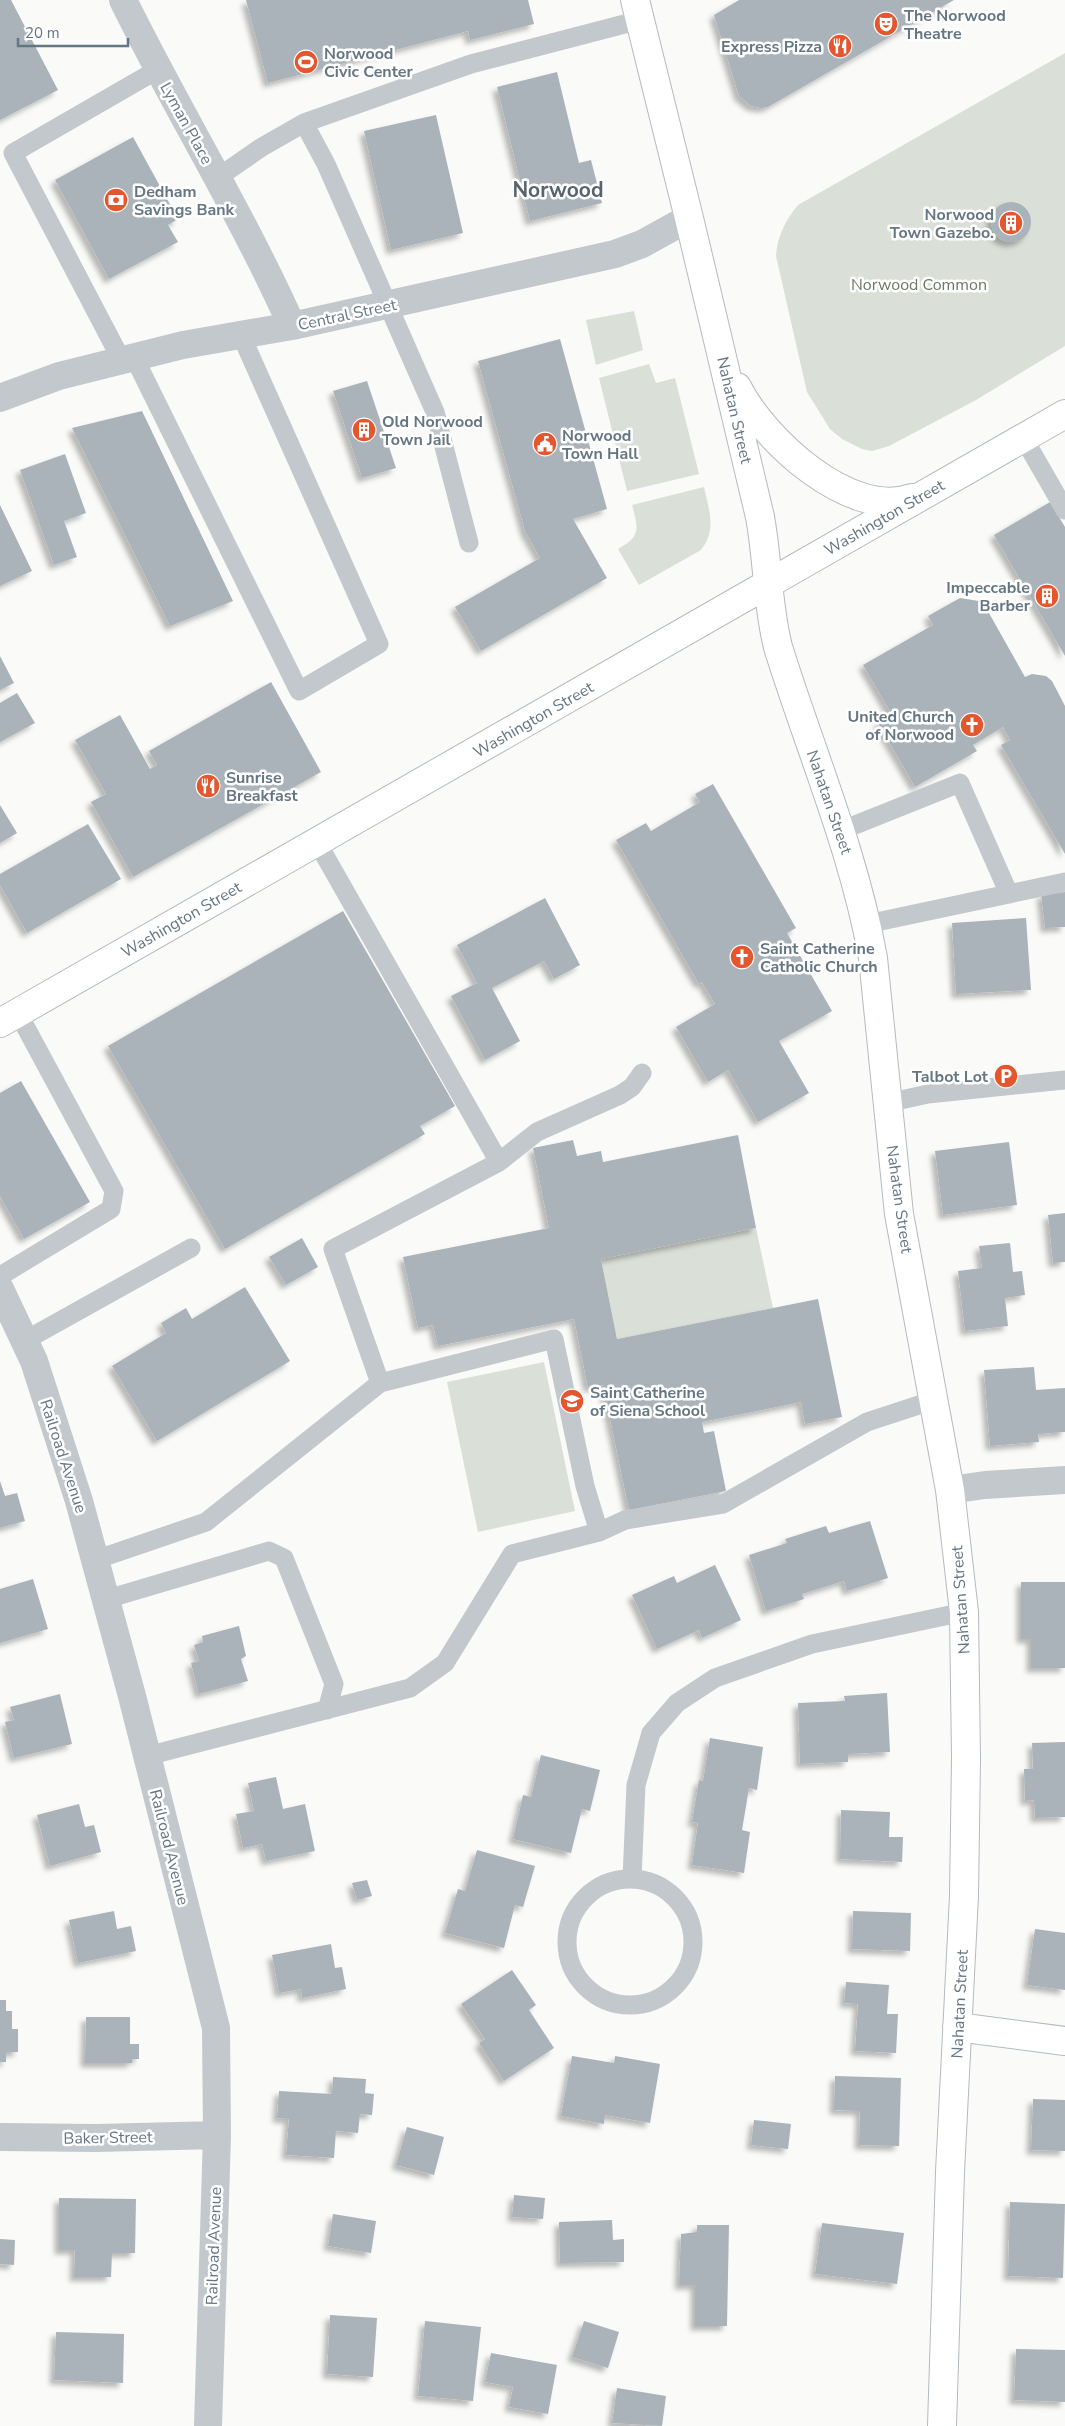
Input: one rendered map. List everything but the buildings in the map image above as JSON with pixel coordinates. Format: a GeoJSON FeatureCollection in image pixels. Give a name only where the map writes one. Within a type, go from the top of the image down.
{"type":"FeatureCollection","features":[{"type":"Feature","properties":{"kind":"main road","name":"Nahatan Street"},"geometry":{"type":"LineString","coordinates":[[637,10],[760,517],[771,621],[840,831],[867,924],[873,958],[899,1214],[950,1490],[964,1612],[966,1759],[964,1896],[949,2182],[942,2426]]}},
{"type":"Feature","properties":{"kind":"main road"},"geometry":{"type":"LineString","coordinates":[[722,357],[742,396],[759,422],[785,449],[812,472],[841,488],[872,500],[899,502],[928,492]]}},
{"type":"Feature","properties":{"kind":"main road","name":"Washington Street"},"geometry":{"type":"LineString","coordinates":[[9,1018],[1065,414]]}},
{"type":"Feature","properties":{"kind":"main road"},"geometry":{"type":"LineString","coordinates":[[957,2027],[1065,2041]]}},
{"type":"Feature","properties":{"kind":"street","name":"Lyman Place"},"geometry":{"type":"LineString","coordinates":[[123,0],[157,70],[218,178],[292,326]]}},
{"type":"Feature","properties":{"kind":"street","name":"Central Street"},"geometry":{"type":"LineString","coordinates":[[0,398],[59,376],[182,345],[292,326],[615,254],[642,244],[689,218]]}},
{"type":"Feature","properties":{"kind":"street","name":"Railroad Avenue"},"geometry":{"type":"LineString","coordinates":[[0,1289],[34,1360],[67,1464],[106,1599],[216,2028],[217,2135],[208,2426]]}},
{"type":"Feature","properties":{"kind":"street"},"geometry":{"type":"LineString","coordinates":[[950,1490],[985,1485],[1065,1480]]}},
{"type":"Feature","properties":{"kind":"street","name":"Baker Street"},"geometry":{"type":"LineString","coordinates":[[0,2137],[97,2138],[217,2135]]}},
{"type":"Feature","properties":{"kind":"lane"},"geometry":{"type":"LineString","coordinates":[[218,178],[262,147],[304,123],[471,64],[637,10]]}},
{"type":"Feature","properties":{"kind":"lane"},"geometry":{"type":"LineString","coordinates":[[157,70],[13,154],[128,359],[299,691],[379,644],[241,335]]}},
{"type":"Feature","properties":{"kind":"lane"},"geometry":{"type":"LineString","coordinates":[[304,123],[326,164],[435,412],[469,543]]}},
{"type":"Feature","properties":{"kind":"lane"},"geometry":{"type":"LineString","coordinates":[[1023,437],[1065,510]]}},
{"type":"Feature","properties":{"kind":"lane"},"geometry":{"type":"LineString","coordinates":[[840,831],[960,783],[1009,894]]}},
{"type":"Feature","properties":{"kind":"lane"},"geometry":{"type":"LineString","coordinates":[[317,842],[499,1162]]}},
{"type":"Feature","properties":{"kind":"lane"},"geometry":{"type":"LineString","coordinates":[[867,924],[1065,882]]}},
{"type":"Feature","properties":{"kind":"lane"},"geometry":{"type":"LineString","coordinates":[[0,1276],[111,1209],[114,1191],[9,1018]]}},
{"type":"Feature","properties":{"kind":"lane"},"geometry":{"type":"LineString","coordinates":[[380,1383],[333,1249],[499,1162],[537,1132],[620,1095],[632,1087],[642,1073]]}},
{"type":"Feature","properties":{"kind":"lane"},"geometry":{"type":"LineString","coordinates":[[887,1103],[928,1094],[1065,1080]]}},
{"type":"Feature","properties":{"kind":"lane"},"geometry":{"type":"LineString","coordinates":[[24,1341],[191,1248]]}},
{"type":"Feature","properties":{"kind":"lane"},"geometry":{"type":"LineString","coordinates":[[95,1560],[206,1522],[380,1383],[554,1339],[585,1486],[599,1532]]}},
{"type":"Feature","properties":{"kind":"lane"},"geometry":{"type":"LineString","coordinates":[[147,1756],[410,1688],[445,1664],[512,1554],[599,1532],[625,1520],[723,1504],[867,1422],[934,1400]]}},
{"type":"Feature","properties":{"kind":"lane"},"geometry":{"type":"LineString","coordinates":[[106,1599],[269,1551],[284,1558],[334,1684],[327,1710]]}},
{"type":"Feature","properties":{"kind":"lane"},"geometry":{"type":"LineString","coordinates":[[632,1879],[636,1785],[652,1732],[677,1702],[714,1678],[812,1644],[964,1612]]}},
{"type":"Feature","properties":{"kind":"lane"},"geometry":{"type":"LineString","coordinates":[[632,1879],[654,1884],[673,1895],[687,1914],[693,1935],[693,1950],[683,1978],[667,1994],[647,2004],[624,2005],[603,2000],[585,1987],[572,1969],[567,1948],[568,1927],[577,1908],[587,1897],[611,1882],[632,1879]]}},
{"type":"Feature","properties":{"kind":"green space","name":"Norwood Common"},"geometry":{"type":"Polygon","coordinates":[[[1065,53],[1065,346],[976,400],[889,446],[872,451],[862,449],[842,439],[830,429],[807,392],[776,256],[780,235],[786,222],[798,205],[1065,53]]]}},
{"type":"Feature","properties":{"kind":"green space"},"geometry":{"type":"Polygon","coordinates":[[[634,311],[643,350],[596,365],[586,320],[634,311]]]}},
{"type":"Feature","properties":{"kind":"green space"},"geometry":{"type":"Polygon","coordinates":[[[649,364],[656,383],[675,378],[699,474],[627,491],[599,378],[649,364]]]}},
{"type":"Feature","properties":{"kind":"green space"},"geometry":{"type":"Polygon","coordinates":[[[704,487],[710,527],[709,535],[701,550],[639,585],[618,549],[635,535],[637,526],[632,505],[704,487]]]}},
{"type":"Feature","properties":{"kind":"green space"},"geometry":{"type":"Polygon","coordinates":[[[756,1228],[773,1308],[617,1339],[601,1259],[756,1228]]]}},
{"type":"Feature","properties":{"kind":"green space"},"geometry":{"type":"Polygon","coordinates":[[[544,1362],[575,1511],[478,1532],[447,1382],[544,1362]]]}},
{"type":"Feature","properties":{"kind":"place","name":"The Norwood Theatre"},"geometry":{"type":"Point","coordinates":[886,24]}},
{"type":"Feature","properties":{"kind":"place","name":"Express Pizza"},"geometry":{"type":"Point","coordinates":[840,46]}},
{"type":"Feature","properties":{"kind":"place","name":"Norwood Civic Center"},"geometry":{"type":"Point","coordinates":[306,62]}},
{"type":"Feature","properties":{"kind":"place","name":"Dedham Savings Bank"},"geometry":{"type":"Point","coordinates":[116,200]}},
{"type":"Feature","properties":{"kind":"place","name":"Norwood Town Gazebo."},"geometry":{"type":"Point","coordinates":[1011,223]}},
{"type":"Feature","properties":{"kind":"place","name":"Old Norwood Town Jail"},"geometry":{"type":"Point","coordinates":[364,430]}},
{"type":"Feature","properties":{"kind":"place","name":"Norwood Town Hall"},"geometry":{"type":"Point","coordinates":[545,444]}},
{"type":"Feature","properties":{"kind":"place","name":"Impeccable Barber"},"geometry":{"type":"Point","coordinates":[1047,596]}},
{"type":"Feature","properties":{"kind":"place","name":"United Church of Norwood"},"geometry":{"type":"Point","coordinates":[972,725]}},
{"type":"Feature","properties":{"kind":"place","name":"Sunrise Breakfast"},"geometry":{"type":"Point","coordinates":[208,786]}},
{"type":"Feature","properties":{"kind":"place","name":"Saint Catherine Catholic Church"},"geometry":{"type":"Point","coordinates":[742,957]}},
{"type":"Feature","properties":{"kind":"place","name":"Talbot Lot"},"geometry":{"type":"Point","coordinates":[1006,1076]}},
{"type":"Feature","properties":{"kind":"place","name":"Saint Catherine of Siena School"},"geometry":{"type":"Point","coordinates":[572,1401]}},
{"type":"Feature","properties":{"kind":"district","name":"Norwood"},"geometry":{"type":"Point","coordinates":[558,190]}}]}
